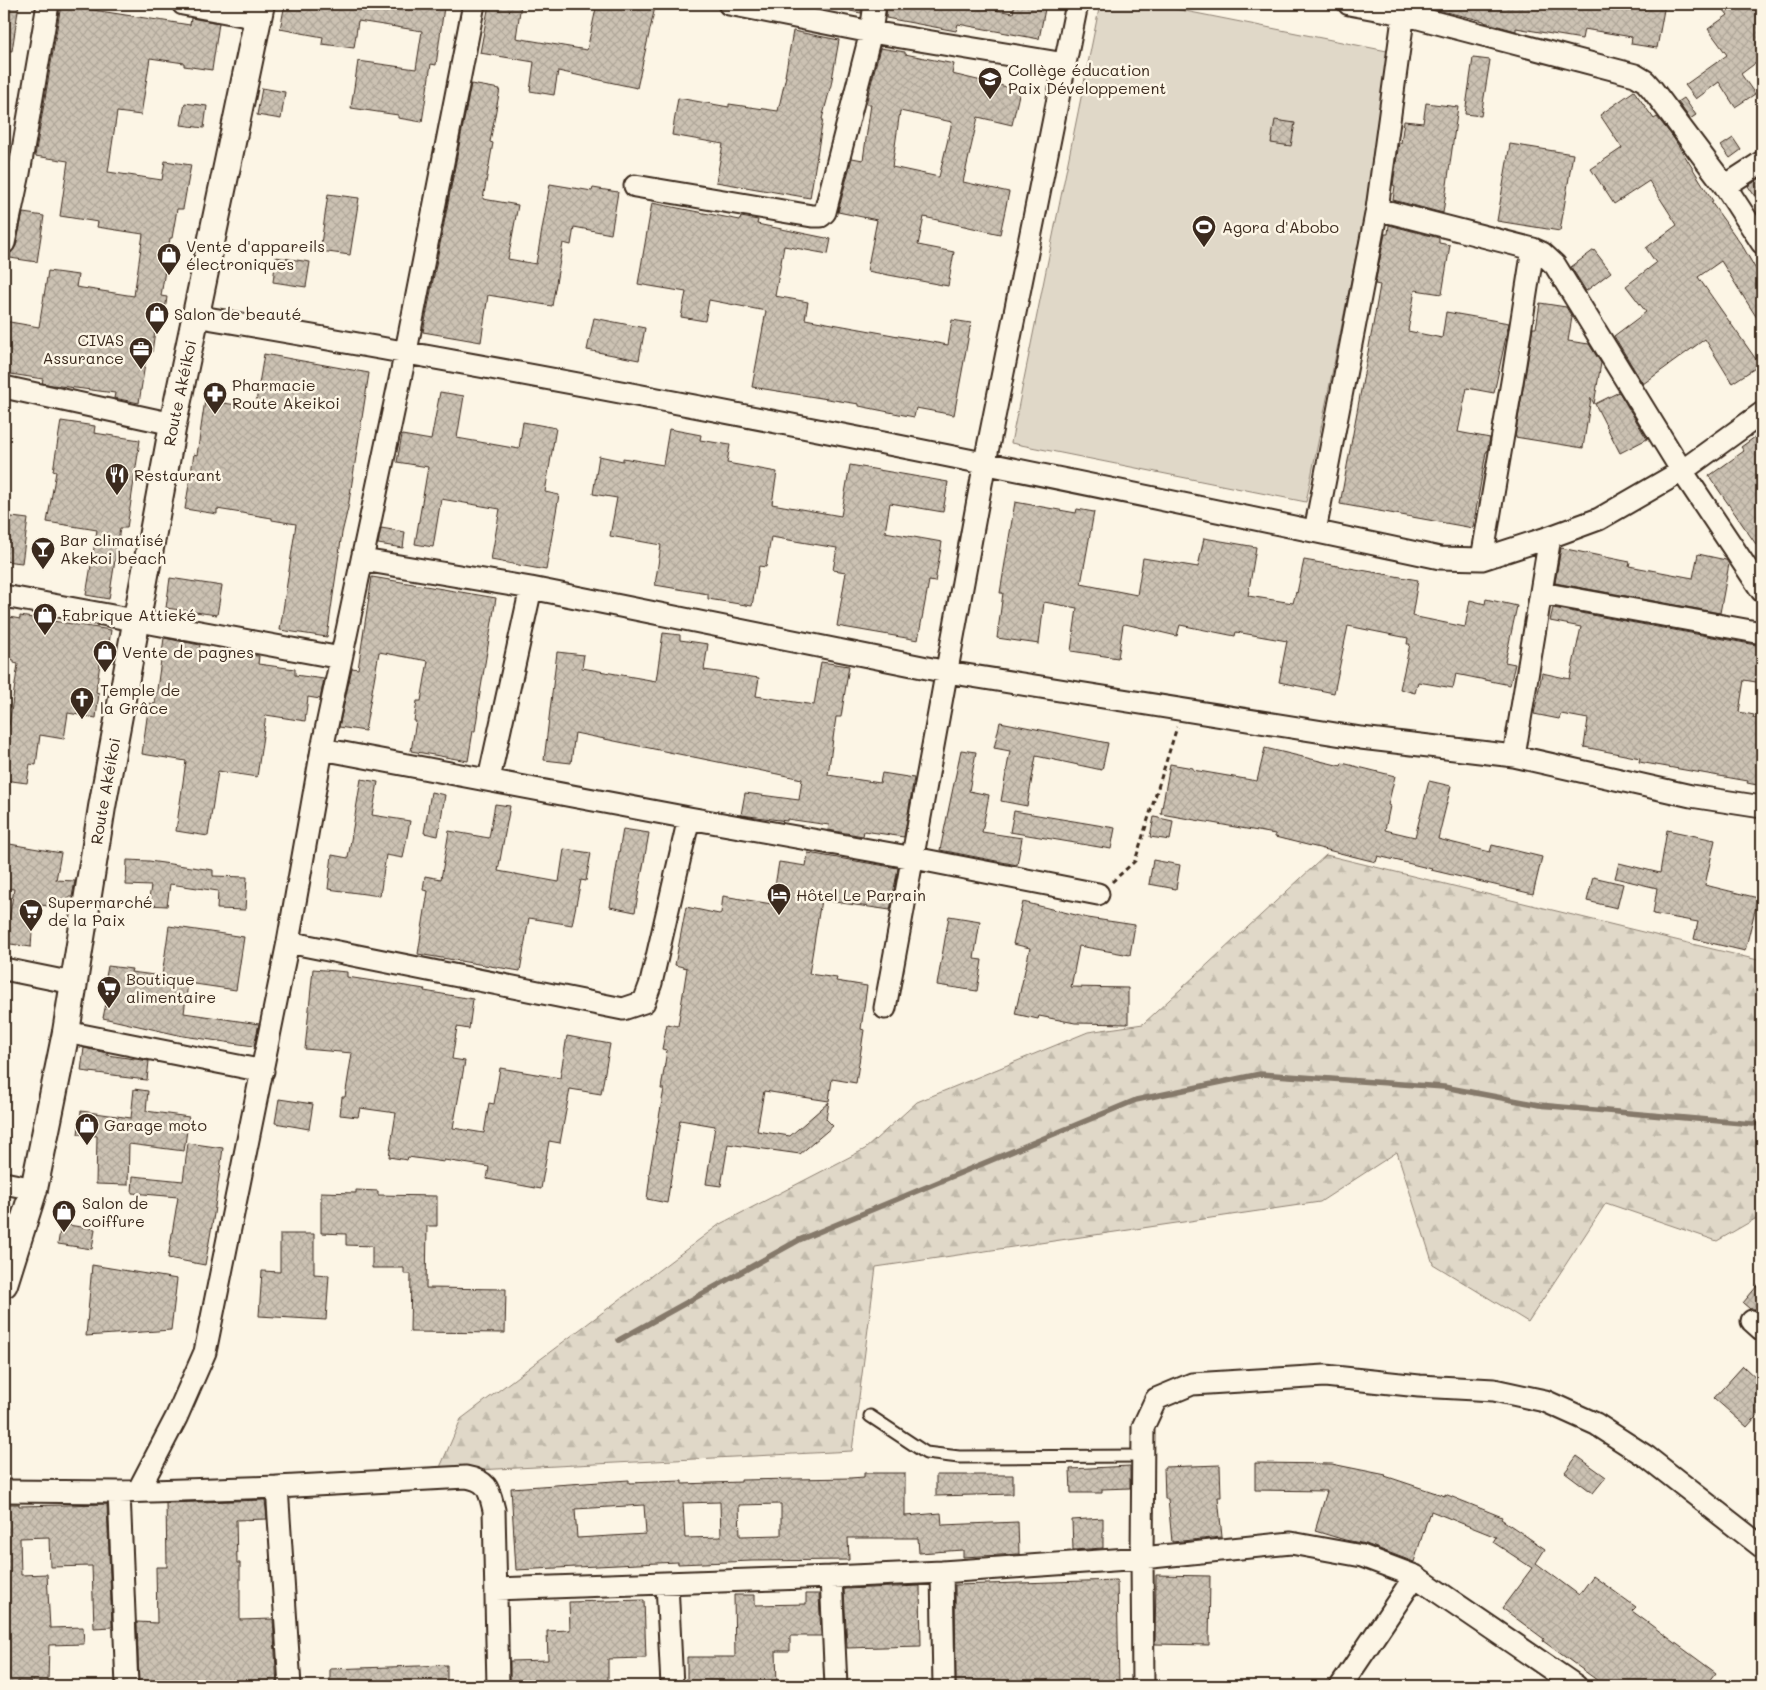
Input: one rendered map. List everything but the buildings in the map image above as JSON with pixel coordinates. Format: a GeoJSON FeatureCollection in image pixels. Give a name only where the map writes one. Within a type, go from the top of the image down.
{"type":"FeatureCollection","features":[{"type":"Feature","properties":{"kind":"street"},"geometry":{"type":"LineString","coordinates":[[4,243],[11,171],[48,4]]}},
{"type":"Feature","properties":{"kind":"street"},"geometry":{"type":"LineString","coordinates":[[183,4],[260,11]]}},
{"type":"Feature","properties":{"kind":"street"},"geometry":{"type":"LineString","coordinates":[[128,1686],[128,1491],[176,1418],[206,1352],[288,942],[322,749],[364,560],[474,4]]}},
{"type":"Feature","properties":{"kind":"street"},"geometry":{"type":"LineString","coordinates":[[729,4],[871,32],[1065,64]]}},
{"type":"Feature","properties":{"kind":"street"},"geometry":{"type":"LineString","coordinates":[[635,186],[821,216],[825,212],[871,32],[875,4]]}},
{"type":"Feature","properties":{"kind":"street"},"geometry":{"type":"LineString","coordinates":[[885,1008],[914,858],[985,462],[1077,4]]}},
{"type":"Feature","properties":{"kind":"street"},"geometry":{"type":"LineString","coordinates":[[1350,4],[1404,9],[1634,76],[1645,81],[1725,186],[1762,243]]}},
{"type":"Feature","properties":{"kind":"street"},"geometry":{"type":"LineString","coordinates":[[1315,531],[1377,209],[1404,9]]}},
{"type":"Feature","properties":{"kind":"street","name":"Route Akéikoi"},"geometry":{"type":"LineString","coordinates":[[4,1284],[34,1189],[66,1032],[104,798],[173,424],[260,11]]}},
{"type":"Feature","properties":{"kind":"street"},"geometry":{"type":"LineString","coordinates":[[1725,186],[1762,162]]}},
{"type":"Feature","properties":{"kind":"street"},"geometry":{"type":"LineString","coordinates":[[1377,209],[1533,249],[1542,253],[1555,265],[1682,471],[1762,591]]}},
{"type":"Feature","properties":{"kind":"street"},"geometry":{"type":"LineString","coordinates":[[1482,559],[1533,249]]}},
{"type":"Feature","properties":{"kind":"street"},"geometry":{"type":"LineString","coordinates":[[195,316],[406,351],[985,462],[1440,558],[1482,559],[1599,519],[1682,471],[1762,413]]}},
{"type":"Feature","properties":{"kind":"street"},"geometry":{"type":"LineString","coordinates":[[4,387],[173,424]]}},
{"type":"Feature","properties":{"kind":"street"},"geometry":{"type":"LineString","coordinates":[[1514,756],[1550,537]]}},
{"type":"Feature","properties":{"kind":"street"},"geometry":{"type":"LineString","coordinates":[[364,560],[531,588],[947,672],[1362,738],[1514,756],[1691,796],[1762,806]]}},
{"type":"Feature","properties":{"kind":"street"},"geometry":{"type":"LineString","coordinates":[[489,779],[531,588]]}},
{"type":"Feature","properties":{"kind":"street"},"geometry":{"type":"LineString","coordinates":[[1541,593],[1762,632]]}},
{"type":"Feature","properties":{"kind":"street"},"geometry":{"type":"LineString","coordinates":[[4,596],[341,658]]}},
{"type":"Feature","properties":{"kind":"street"},"geometry":{"type":"LineString","coordinates":[[322,749],[914,858],[1098,894]]}},
{"type":"Feature","properties":{"kind":"street"},"geometry":{"type":"LineString","coordinates":[[288,942],[623,1009],[644,1002],[651,983],[689,818]]}},
{"type":"Feature","properties":{"kind":"street"},"geometry":{"type":"LineString","coordinates":[[4,968],[73,983]]}},
{"type":"Feature","properties":{"kind":"street"},"geometry":{"type":"LineString","coordinates":[[66,1032],[262,1071]]}},
{"type":"Feature","properties":{"kind":"street"},"geometry":{"type":"LineString","coordinates":[[4,1183],[34,1189]]}},
{"type":"Feature","properties":{"kind":"street"},"geometry":{"type":"LineString","coordinates":[[1143,1686],[1143,1427],[1156,1399],[1192,1384],[1325,1376],[1419,1386],[1494,1390],[1545,1401],[1596,1424],[1647,1457],[1762,1547]]}},
{"type":"Feature","properties":{"kind":"street"},"geometry":{"type":"LineString","coordinates":[[4,1491],[128,1491],[277,1487],[466,1477],[478,1479],[488,1488],[494,1510],[498,1686]]}},
{"type":"Feature","properties":{"kind":"street"},"geometry":{"type":"LineString","coordinates":[[277,1487],[290,1686]]}},
{"type":"Feature","properties":{"kind":"street"},"geometry":{"type":"LineString","coordinates":[[496,1589],[942,1572],[1142,1558],[1291,1543],[1362,1556],[1415,1576],[1567,1683]]}},
{"type":"Feature","properties":{"kind":"street"},"geometry":{"type":"LineString","coordinates":[[942,1572],[944,1686]]}},
{"type":"Feature","properties":{"kind":"street"},"geometry":{"type":"LineString","coordinates":[[1341,1686],[1415,1576]]}},
{"type":"Feature","properties":{"kind":"street"},"geometry":{"type":"LineString","coordinates":[[831,1577],[836,1686]]}},
{"type":"Feature","properties":{"kind":"street"},"geometry":{"type":"LineString","coordinates":[[667,1583],[672,1686]]}},
{"type":"Feature","properties":{"kind":"lane"},"geometry":{"type":"LineString","coordinates":[[870,1416],[926,1453],[959,1457],[1143,1456]]}},
{"type":"Feature","properties":{"kind":"path"},"geometry":{"type":"LineString","coordinates":[[1098,894],[1135,861],[1177,727],[1187,727]]}},
{"type":"Feature","properties":{"kind":"green space","name":"Agora d'Abobo"},"geometry":{"type":"Polygon","coordinates":[[[1100,4],[1150,4],[1397,53],[1306,502],[1011,443],[1100,4]]]}},
{"type":"Feature","properties":{"kind":"green space"},"geometry":{"type":"Polygon","coordinates":[[[1326,855],[1762,961],[1762,1215],[1717,1241],[1606,1203],[1528,1322],[1433,1264],[1397,1152],[1320,1202],[876,1267],[852,1451],[438,1472],[461,1419],[720,1224],[865,1149],[917,1102],[1088,1032],[1143,1024],[1326,855]]]}},
{"type":"Feature","properties":{"kind":"waterway"},"geometry":{"type":"LineString","coordinates":[[619,1340],[799,1240],[1136,1100],[1260,1074],[1444,1087],[1539,1105],[1753,1124],[1762,1122]]}},
{"type":"Feature","properties":{"kind":"place","name":"Collège éducation Paix Développement"},"geometry":{"type":"Point","coordinates":[990,100]}},
{"type":"Feature","properties":{"kind":"place","name":"Agora d'Abobo"},"geometry":{"type":"Point","coordinates":[1204,248]}},
{"type":"Feature","properties":{"kind":"place","name":"Vente d'appareils électroniques"},"geometry":{"type":"Point","coordinates":[169,276]}},
{"type":"Feature","properties":{"kind":"place","name":"Salon de beauté"},"geometry":{"type":"Point","coordinates":[157,335]}},
{"type":"Feature","properties":{"kind":"place","name":"CIVAS Assurance"},"geometry":{"type":"Point","coordinates":[141,370]}},
{"type":"Feature","properties":{"kind":"place","name":"Pharmacie Route Akeikoi"},"geometry":{"type":"Point","coordinates":[215,415]}},
{"type":"Feature","properties":{"kind":"place","name":"Restaurant"},"geometry":{"type":"Point","coordinates":[117,496]}},
{"type":"Feature","properties":{"kind":"place","name":"Bar climatisé Akekoi beach"},"geometry":{"type":"Point","coordinates":[43,570]}},
{"type":"Feature","properties":{"kind":"place","name":"Fabrique Attieké"},"geometry":{"type":"Point","coordinates":[45,636]}},
{"type":"Feature","properties":{"kind":"place","name":"Vente de pagnes"},"geometry":{"type":"Point","coordinates":[105,673]}},
{"type":"Feature","properties":{"kind":"place","name":"Temple de la Grâce"},"geometry":{"type":"Point","coordinates":[82,720]}},
{"type":"Feature","properties":{"kind":"place","name":"Hôtel Le Parrain"},"geometry":{"type":"Point","coordinates":[779,916]}},
{"type":"Feature","properties":{"kind":"place","name":"Supermarché de la Paix"},"geometry":{"type":"Point","coordinates":[31,932]}},
{"type":"Feature","properties":{"kind":"place","name":"Boutique alimentaire"},"geometry":{"type":"Point","coordinates":[109,1009]}},
{"type":"Feature","properties":{"kind":"place","name":"Garage moto"},"geometry":{"type":"Point","coordinates":[87,1146]}},
{"type":"Feature","properties":{"kind":"place","name":"Salon de coiffure"},"geometry":{"type":"Point","coordinates":[64,1233]}}]}
